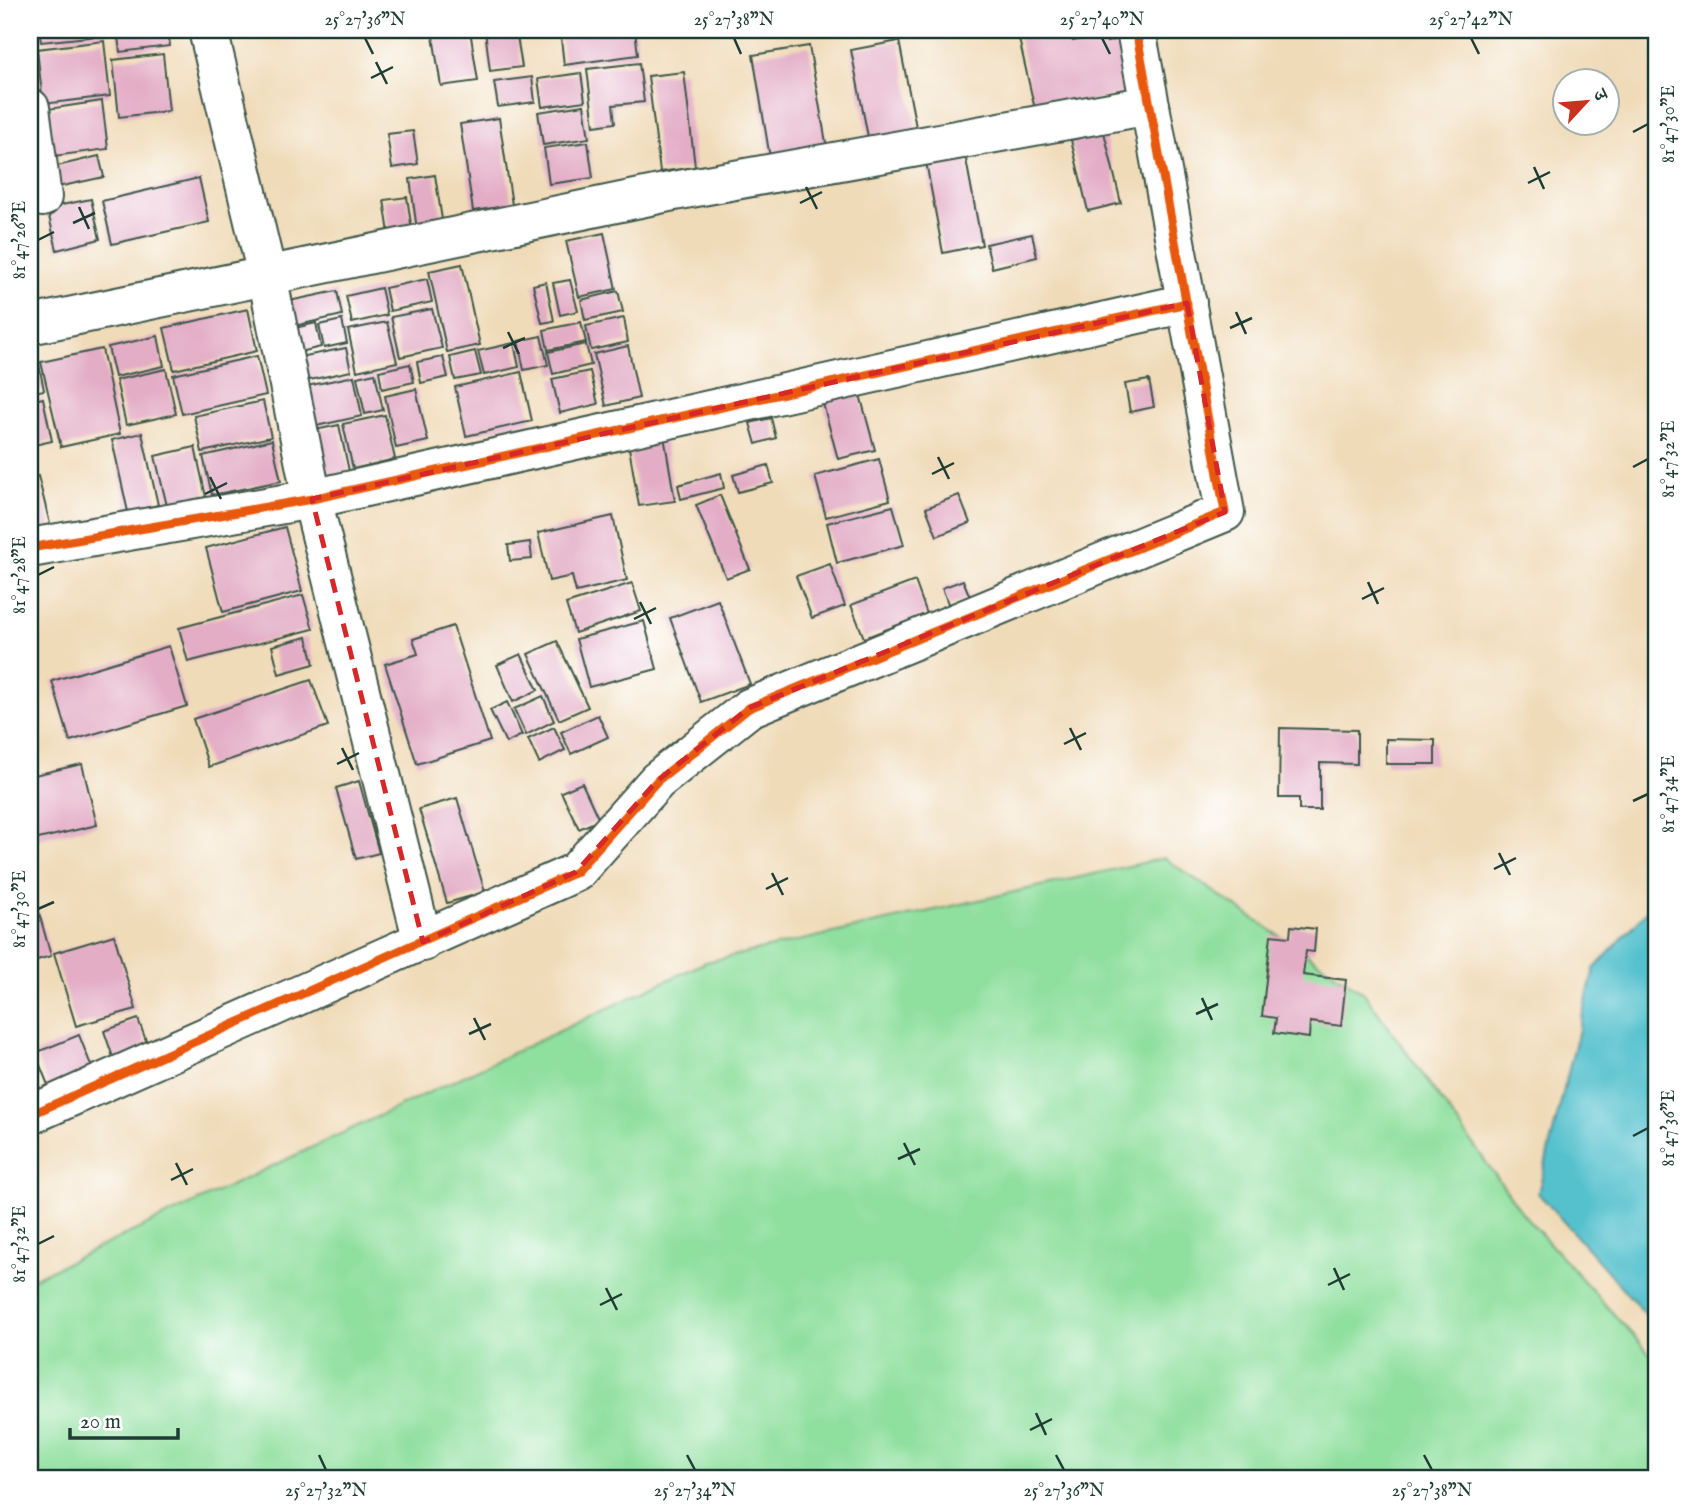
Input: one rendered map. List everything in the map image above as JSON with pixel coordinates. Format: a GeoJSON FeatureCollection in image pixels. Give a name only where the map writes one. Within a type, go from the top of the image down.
{"type":"FeatureCollection","features":[{"type":"Feature","properties":{"kind":"street"},"geometry":{"type":"LineString","coordinates":[[208,30],[267,275],[312,499],[424,942]]}},
{"type":"Feature","properties":{"kind":"street"},"geometry":{"type":"LineString","coordinates":[[30,1115],[424,942],[576,872],[657,781],[749,708],[1225,512],[1136,30]]}},
{"type":"Feature","properties":{"kind":"street"},"geometry":{"type":"LineString","coordinates":[[30,325],[674,191],[1150,105]]}},
{"type":"Feature","properties":{"kind":"street"},"geometry":{"type":"LineString","coordinates":[[30,108],[43,197]]}},
{"type":"Feature","properties":{"kind":"street"},"geometry":{"type":"LineString","coordinates":[[30,548],[312,499],[1187,303]]}},
{"type":"Feature","properties":{"kind":"highlighted area"},"geometry":{"type":"Polygon","coordinates":[[[1187,303],[1225,512],[749,708],[657,781],[576,872],[423,942],[312,499],[1187,303]]]}},
{"type":"Feature","properties":{"kind":"green space"},"geometry":{"type":"Polygon","coordinates":[[[1164,858],[1364,993],[1524,1215],[1657,1362],[1657,1479],[30,1479],[30,1280],[706,962],[1164,858]]]}},
{"type":"Feature","properties":{"kind":"water"},"geometry":{"type":"Polygon","coordinates":[[[1657,900],[1657,1327],[1538,1193],[1594,969],[1657,900]]]}},
{"type":"Feature","properties":{"kind":"building"},"geometry":{"type":"Polygon","coordinates":[[[39,30],[107,30],[107,35],[41,42],[39,30]]]}},
{"type":"Feature","properties":{"kind":"building"},"geometry":{"type":"Polygon","coordinates":[[[117,30],[168,30],[170,46],[120,52],[117,30]]]}},
{"type":"Feature","properties":{"kind":"building"},"geometry":{"type":"Polygon","coordinates":[[[432,30],[470,30],[478,81],[441,86],[432,30]]]}},
{"type":"Feature","properties":{"kind":"building"},"geometry":{"type":"Polygon","coordinates":[[[485,30],[516,30],[522,67],[490,71],[485,30]]]}},
{"type":"Feature","properties":{"kind":"building"},"geometry":{"type":"Polygon","coordinates":[[[560,30],[635,30],[638,55],[564,65],[560,30]]]}},
{"type":"Feature","properties":{"kind":"building"},"geometry":{"type":"Polygon","coordinates":[[[1017,30],[1071,30],[1073,41],[1106,33],[1107,42],[1118,39],[1130,92],[1036,114],[1017,30]]]}},
{"type":"Feature","properties":{"kind":"building"},"geometry":{"type":"Polygon","coordinates":[[[104,41],[110,96],[43,104],[37,49],[104,41]]]}},
{"type":"Feature","properties":{"kind":"building"},"geometry":{"type":"Polygon","coordinates":[[[899,41],[917,132],[869,142],[851,50],[899,41]]]}},
{"type":"Feature","properties":{"kind":"building"},"geometry":{"type":"Polygon","coordinates":[[[809,46],[828,154],[771,164],[753,55],[809,46]]]}},
{"type":"Feature","properties":{"kind":"building"},"geometry":{"type":"Polygon","coordinates":[[[163,54],[169,111],[119,117],[113,60],[163,54]]]}},
{"type":"Feature","properties":{"kind":"building"},"geometry":{"type":"Polygon","coordinates":[[[639,63],[644,102],[613,105],[615,123],[594,126],[587,69],[639,63]]]}},
{"type":"Feature","properties":{"kind":"building"},"geometry":{"type":"Polygon","coordinates":[[[684,72],[695,167],[660,172],[648,76],[684,72]]]}},
{"type":"Feature","properties":{"kind":"building"},"geometry":{"type":"Polygon","coordinates":[[[581,73],[585,101],[542,107],[538,79],[581,73]]]}},
{"type":"Feature","properties":{"kind":"building"},"geometry":{"type":"Polygon","coordinates":[[[532,77],[535,102],[498,107],[494,82],[532,77]]]}},
{"type":"Feature","properties":{"kind":"building"},"geometry":{"type":"Polygon","coordinates":[[[102,101],[108,149],[54,156],[48,109],[102,101]]]}},
{"type":"Feature","properties":{"kind":"building"},"geometry":{"type":"Polygon","coordinates":[[[584,105],[589,138],[543,145],[538,112],[584,105]]]}},
{"type":"Feature","properties":{"kind":"building"},"geometry":{"type":"Polygon","coordinates":[[[499,118],[512,205],[473,211],[460,124],[499,118]]]}},
{"type":"Feature","properties":{"kind":"building"},"geometry":{"type":"Polygon","coordinates":[[[413,131],[418,164],[392,168],[387,134],[413,131]]]}},
{"type":"Feature","properties":{"kind":"building"},"geometry":{"type":"Polygon","coordinates":[[[1104,132],[1121,203],[1088,211],[1071,140],[1104,132]]]}},
{"type":"Feature","properties":{"kind":"building"},"geometry":{"type":"Polygon","coordinates":[[[588,142],[593,178],[549,184],[544,148],[588,142]]]}},
{"type":"Feature","properties":{"kind":"building"},"geometry":{"type":"Polygon","coordinates":[[[965,154],[982,245],[943,253],[926,162],[965,154]]]}},
{"type":"Feature","properties":{"kind":"building"},"geometry":{"type":"Polygon","coordinates":[[[99,156],[104,177],[53,188],[49,168],[99,156]]]}},
{"type":"Feature","properties":{"kind":"building"},"geometry":{"type":"Polygon","coordinates":[[[435,175],[443,226],[417,230],[410,179],[435,175]]]}},
{"type":"Feature","properties":{"kind":"building"},"geometry":{"type":"Polygon","coordinates":[[[199,178],[209,222],[112,244],[102,201],[199,178]]]}},
{"type":"Feature","properties":{"kind":"building"},"geometry":{"type":"Polygon","coordinates":[[[407,197],[413,237],[390,240],[384,200],[407,197]]]}},
{"type":"Feature","properties":{"kind":"building"},"geometry":{"type":"Polygon","coordinates":[[[91,199],[100,239],[57,250],[47,208],[91,199]]]}},
{"type":"Feature","properties":{"kind":"building"},"geometry":{"type":"Polygon","coordinates":[[[604,233],[616,289],[579,297],[566,241],[604,233]]]}},
{"type":"Feature","properties":{"kind":"building"},"geometry":{"type":"Polygon","coordinates":[[[1032,234],[1037,257],[992,268],[986,244],[1032,234]]]}},
{"type":"Feature","properties":{"kind":"building"},"geometry":{"type":"Polygon","coordinates":[[[462,264],[480,345],[447,352],[429,271],[462,264]]]}},
{"type":"Feature","properties":{"kind":"building"},"geometry":{"type":"Polygon","coordinates":[[[427,279],[432,302],[390,311],[385,288],[427,279]]]}},
{"type":"Feature","properties":{"kind":"building"},"geometry":{"type":"Polygon","coordinates":[[[570,280],[578,311],[560,315],[553,283],[570,280]]]}},
{"type":"Feature","properties":{"kind":"building"},"geometry":{"type":"Polygon","coordinates":[[[546,282],[554,321],[542,323],[533,285],[546,282]]]}},
{"type":"Feature","properties":{"kind":"building"},"geometry":{"type":"Polygon","coordinates":[[[381,288],[387,315],[352,323],[346,296],[381,288]]]}},
{"type":"Feature","properties":{"kind":"building"},"geometry":{"type":"Polygon","coordinates":[[[337,291],[342,315],[294,326],[289,301],[337,291]]]}},
{"type":"Feature","properties":{"kind":"building"},"geometry":{"type":"Polygon","coordinates":[[[618,291],[623,312],[585,320],[581,300],[618,291]]]}},
{"type":"Feature","properties":{"kind":"building"},"geometry":{"type":"Polygon","coordinates":[[[248,309],[257,351],[174,370],[164,328],[248,309]]]}},
{"type":"Feature","properties":{"kind":"building"},"geometry":{"type":"Polygon","coordinates":[[[432,309],[442,348],[400,357],[391,317],[432,309]]]}},
{"type":"Feature","properties":{"kind":"building"},"geometry":{"type":"Polygon","coordinates":[[[624,318],[628,342],[591,350],[586,326],[624,318]]]}},
{"type":"Feature","properties":{"kind":"building"},"geometry":{"type":"Polygon","coordinates":[[[342,320],[347,343],[324,348],[319,325],[342,320]]]}},
{"type":"Feature","properties":{"kind":"building"},"geometry":{"type":"Polygon","coordinates":[[[387,322],[397,362],[357,371],[348,330],[387,322]]]}},
{"type":"Feature","properties":{"kind":"building"},"geometry":{"type":"Polygon","coordinates":[[[581,322],[586,342],[548,350],[544,330],[581,322]]]}},
{"type":"Feature","properties":{"kind":"building"},"geometry":{"type":"Polygon","coordinates":[[[316,323],[321,347],[300,352],[295,328],[316,323]]]}},
{"type":"Feature","properties":{"kind":"building"},"geometry":{"type":"Polygon","coordinates":[[[158,336],[164,366],[115,377],[108,347],[158,336]]]}},
{"type":"Feature","properties":{"kind":"building"},"geometry":{"type":"Polygon","coordinates":[[[541,336],[548,365],[524,370],[518,341],[541,336]]]}},
{"type":"Feature","properties":{"kind":"building"},"geometry":{"type":"Polygon","coordinates":[[[514,343],[519,367],[484,375],[478,351],[514,343]]]}},
{"type":"Feature","properties":{"kind":"building"},"geometry":{"type":"Polygon","coordinates":[[[586,344],[591,365],[553,374],[548,352],[586,344]]]}},
{"type":"Feature","properties":{"kind":"building"},"geometry":{"type":"Polygon","coordinates":[[[628,346],[639,398],[606,406],[594,354],[628,346]]]}},
{"type":"Feature","properties":{"kind":"building"},"geometry":{"type":"Polygon","coordinates":[[[346,348],[351,371],[305,381],[300,357],[346,348]]]}},
{"type":"Feature","properties":{"kind":"building"},"geometry":{"type":"Polygon","coordinates":[[[102,349],[120,434],[61,447],[41,362],[102,349]]]}},
{"type":"Feature","properties":{"kind":"building"},"geometry":{"type":"Polygon","coordinates":[[[475,351],[481,375],[455,380],[450,357],[475,351]]]}},
{"type":"Feature","properties":{"kind":"building"},"geometry":{"type":"Polygon","coordinates":[[[257,356],[266,395],[182,414],[173,375],[257,356]]]}},
{"type":"Feature","properties":{"kind":"building"},"geometry":{"type":"Polygon","coordinates":[[[443,357],[448,377],[421,383],[417,362],[443,357]]]}},
{"type":"Feature","properties":{"kind":"building"},"geometry":{"type":"Polygon","coordinates":[[[38,360],[44,390],[30,393],[30,362],[38,360]]]}},
{"type":"Feature","properties":{"kind":"building"},"geometry":{"type":"Polygon","coordinates":[[[410,364],[414,382],[382,389],[379,371],[410,364]]]}},
{"type":"Feature","properties":{"kind":"building"},"geometry":{"type":"Polygon","coordinates":[[[166,369],[176,414],[126,425],[116,380],[166,369]]]}},
{"type":"Feature","properties":{"kind":"building"},"geometry":{"type":"Polygon","coordinates":[[[590,371],[598,404],[560,413],[552,379],[590,371]]]}},
{"type":"Feature","properties":{"kind":"building"},"geometry":{"type":"Polygon","coordinates":[[[521,372],[532,421],[466,436],[455,387],[521,372]]]}},
{"type":"Feature","properties":{"kind":"building"},"geometry":{"type":"Polygon","coordinates":[[[375,373],[383,410],[365,414],[357,377],[375,373]]]}},
{"type":"Feature","properties":{"kind":"building"},"geometry":{"type":"Polygon","coordinates":[[[354,376],[362,416],[316,426],[307,386],[354,376]]]}},
{"type":"Feature","properties":{"kind":"building"},"geometry":{"type":"Polygon","coordinates":[[[1149,380],[1154,407],[1130,412],[1125,384],[1149,380]]]}},
{"type":"Feature","properties":{"kind":"building"},"geometry":{"type":"Polygon","coordinates":[[[416,389],[428,441],[396,448],[385,396],[416,389]]]}},
{"type":"Feature","properties":{"kind":"building"},"geometry":{"type":"Polygon","coordinates":[[[859,391],[875,450],[838,459],[822,400],[859,391]]]}},
{"type":"Feature","properties":{"kind":"building"},"geometry":{"type":"Polygon","coordinates":[[[43,398],[52,441],[30,446],[30,401],[43,398]]]}},
{"type":"Feature","properties":{"kind":"building"},"geometry":{"type":"Polygon","coordinates":[[[263,401],[271,437],[202,452],[194,416],[263,401]]]}},
{"type":"Feature","properties":{"kind":"building"},"geometry":{"type":"Polygon","coordinates":[[[385,415],[395,459],[353,469],[343,424],[385,415]]]}},
{"type":"Feature","properties":{"kind":"building"},"geometry":{"type":"Polygon","coordinates":[[[771,418],[776,438],[756,444],[750,423],[771,418]]]}},
{"type":"Feature","properties":{"kind":"building"},"geometry":{"type":"Polygon","coordinates":[[[339,425],[349,471],[326,476],[315,430],[339,425]]]}},
{"type":"Feature","properties":{"kind":"building"},"geometry":{"type":"Polygon","coordinates":[[[663,430],[675,501],[639,506],[627,436],[663,430]]]}},
{"type":"Feature","properties":{"kind":"building"},"geometry":{"type":"Polygon","coordinates":[[[142,433],[158,505],[128,512],[112,440],[142,433]]]}},
{"type":"Feature","properties":{"kind":"building"},"geometry":{"type":"Polygon","coordinates":[[[272,440],[281,481],[212,495],[203,456],[272,440]]]}},
{"type":"Feature","properties":{"kind":"building"},"geometry":{"type":"Polygon","coordinates":[[[195,447],[206,497],[167,506],[155,456],[195,447]]]}},
{"type":"Feature","properties":{"kind":"building"},"geometry":{"type":"Polygon","coordinates":[[[879,459],[890,500],[826,517],[815,476],[879,459]]]}},
{"type":"Feature","properties":{"kind":"building"},"geometry":{"type":"Polygon","coordinates":[[[768,465],[773,483],[738,492],[733,475],[768,465]]]}},
{"type":"Feature","properties":{"kind":"building"},"geometry":{"type":"Polygon","coordinates":[[[721,473],[724,488],[681,499],[678,485],[721,473]]]}},
{"type":"Feature","properties":{"kind":"building"},"geometry":{"type":"Polygon","coordinates":[[[38,476],[51,528],[30,533],[30,478],[38,476]]]}},
{"type":"Feature","properties":{"kind":"building"},"geometry":{"type":"Polygon","coordinates":[[[720,495],[750,569],[726,578],[696,505],[720,495]]]}},
{"type":"Feature","properties":{"kind":"building"},"geometry":{"type":"Polygon","coordinates":[[[959,495],[970,523],[937,536],[926,508],[959,495]]]}},
{"type":"Feature","properties":{"kind":"building"},"geometry":{"type":"Polygon","coordinates":[[[893,506],[904,545],[837,563],[827,523],[893,506]]]}},
{"type":"Feature","properties":{"kind":"building"},"geometry":{"type":"Polygon","coordinates":[[[613,516],[627,580],[576,592],[572,576],[549,581],[538,533],[613,516]]]}},
{"type":"Feature","properties":{"kind":"building"},"geometry":{"type":"Polygon","coordinates":[[[285,527],[302,591],[223,612],[206,548],[285,527]]]}},
{"type":"Feature","properties":{"kind":"building"},"geometry":{"type":"Polygon","coordinates":[[[530,542],[532,559],[510,561],[508,545],[530,542]]]}},
{"type":"Feature","properties":{"kind":"building"},"geometry":{"type":"Polygon","coordinates":[[[830,564],[845,606],[812,618],[796,576],[830,564]]]}},
{"type":"Feature","properties":{"kind":"building"},"geometry":{"type":"Polygon","coordinates":[[[963,580],[970,597],[949,606],[942,588],[963,580]]]}},
{"type":"Feature","properties":{"kind":"building"},"geometry":{"type":"Polygon","coordinates":[[[915,581],[927,614],[864,638],[851,605],[915,581]]]}},
{"type":"Feature","properties":{"kind":"building"},"geometry":{"type":"Polygon","coordinates":[[[632,583],[641,611],[575,633],[566,604],[632,583]]]}},
{"type":"Feature","properties":{"kind":"building"},"geometry":{"type":"Polygon","coordinates":[[[303,595],[313,629],[188,662],[179,628],[303,595]]]}},
{"type":"Feature","properties":{"kind":"building"},"geometry":{"type":"Polygon","coordinates":[[[718,600],[750,684],[701,702],[670,618],[718,600]]]}},
{"type":"Feature","properties":{"kind":"building"},"geometry":{"type":"Polygon","coordinates":[[[644,621],[657,669],[589,687],[576,639],[644,621]]]}},
{"type":"Feature","properties":{"kind":"building"},"geometry":{"type":"Polygon","coordinates":[[[453,626],[490,741],[417,764],[385,664],[418,654],[413,639],[453,626]]]}},
{"type":"Feature","properties":{"kind":"building"},"geometry":{"type":"Polygon","coordinates":[[[307,637],[314,664],[279,674],[272,646],[307,637]]]}},
{"type":"Feature","properties":{"kind":"building"},"geometry":{"type":"Polygon","coordinates":[[[557,641],[588,707],[559,720],[528,654],[557,641]]]}},
{"type":"Feature","properties":{"kind":"building"},"geometry":{"type":"Polygon","coordinates":[[[169,646],[187,706],[70,741],[52,681],[169,646]]]}},
{"type":"Feature","properties":{"kind":"building"},"geometry":{"type":"Polygon","coordinates":[[[521,654],[538,690],[513,702],[497,665],[521,654]]]}},
{"type":"Feature","properties":{"kind":"building"},"geometry":{"type":"Polygon","coordinates":[[[311,680],[328,726],[209,767],[193,719],[311,680]]]}},
{"type":"Feature","properties":{"kind":"building"},"geometry":{"type":"Polygon","coordinates":[[[543,696],[554,721],[526,735],[514,709],[543,696]]]}},
{"type":"Feature","properties":{"kind":"building"},"geometry":{"type":"Polygon","coordinates":[[[507,702],[522,735],[506,743],[490,710],[507,702]]]}},
{"type":"Feature","properties":{"kind":"building"},"geometry":{"type":"Polygon","coordinates":[[[598,715],[608,737],[571,754],[561,732],[598,715]]]}},
{"type":"Feature","properties":{"kind":"building"},"geometry":{"type":"Polygon","coordinates":[[[554,727],[565,750],[539,763],[528,739],[554,727]]]}},
{"type":"Feature","properties":{"kind":"building"},"geometry":{"type":"Polygon","coordinates":[[[1280,728],[1357,730],[1357,764],[1320,763],[1320,810],[1299,810],[1299,798],[1279,798],[1280,728]]]}},
{"type":"Feature","properties":{"kind":"building"},"geometry":{"type":"Polygon","coordinates":[[[1386,739],[1435,740],[1435,764],[1386,764],[1386,739]]]}},
{"type":"Feature","properties":{"kind":"building"},"geometry":{"type":"Polygon","coordinates":[[[82,764],[97,825],[30,841],[30,776],[82,764]]]}},
{"type":"Feature","properties":{"kind":"building"},"geometry":{"type":"Polygon","coordinates":[[[359,781],[379,853],[356,859],[336,788],[359,781]]]}},
{"type":"Feature","properties":{"kind":"building"},"geometry":{"type":"Polygon","coordinates":[[[582,783],[599,820],[579,829],[561,792],[582,783]]]}},
{"type":"Feature","properties":{"kind":"building"},"geometry":{"type":"Polygon","coordinates":[[[457,798],[485,892],[447,903],[419,809],[457,798]]]}},
{"type":"Feature","properties":{"kind":"building"},"geometry":{"type":"Polygon","coordinates":[[[36,902],[51,956],[30,962],[30,904],[36,902]]]}},
{"type":"Feature","properties":{"kind":"building"},"geometry":{"type":"Polygon","coordinates":[[[1291,926],[1316,929],[1314,952],[1306,951],[1303,975],[1346,980],[1341,1026],[1310,1022],[1309,1038],[1274,1033],[1276,1018],[1262,1016],[1271,935],[1290,937],[1291,926]]]}},
{"type":"Feature","properties":{"kind":"building"},"geometry":{"type":"Polygon","coordinates":[[[114,935],[136,1009],[76,1026],[54,953],[114,935]]]}},
{"type":"Feature","properties":{"kind":"building"},"geometry":{"type":"Polygon","coordinates":[[[138,1019],[151,1054],[116,1066],[104,1031],[138,1019]]]}},
{"type":"Feature","properties":{"kind":"building"},"geometry":{"type":"Polygon","coordinates":[[[79,1035],[96,1078],[52,1095],[35,1053],[79,1035]]]}},
{"type":"Feature","properties":{"kind":"building"},"geometry":{"type":"Polygon","coordinates":[[[30,1064],[45,1102],[30,1108],[30,1064]]]}},
{"type":"Feature","properties":{"kind":"cycle path"},"geometry":{"type":"LineString","coordinates":[[30,1115],[576,872],[657,781],[749,708],[1225,512],[1136,30]]}},
{"type":"Feature","properties":{"kind":"cycle path"},"geometry":{"type":"LineString","coordinates":[[30,548],[312,499],[1187,303]]}}]}
